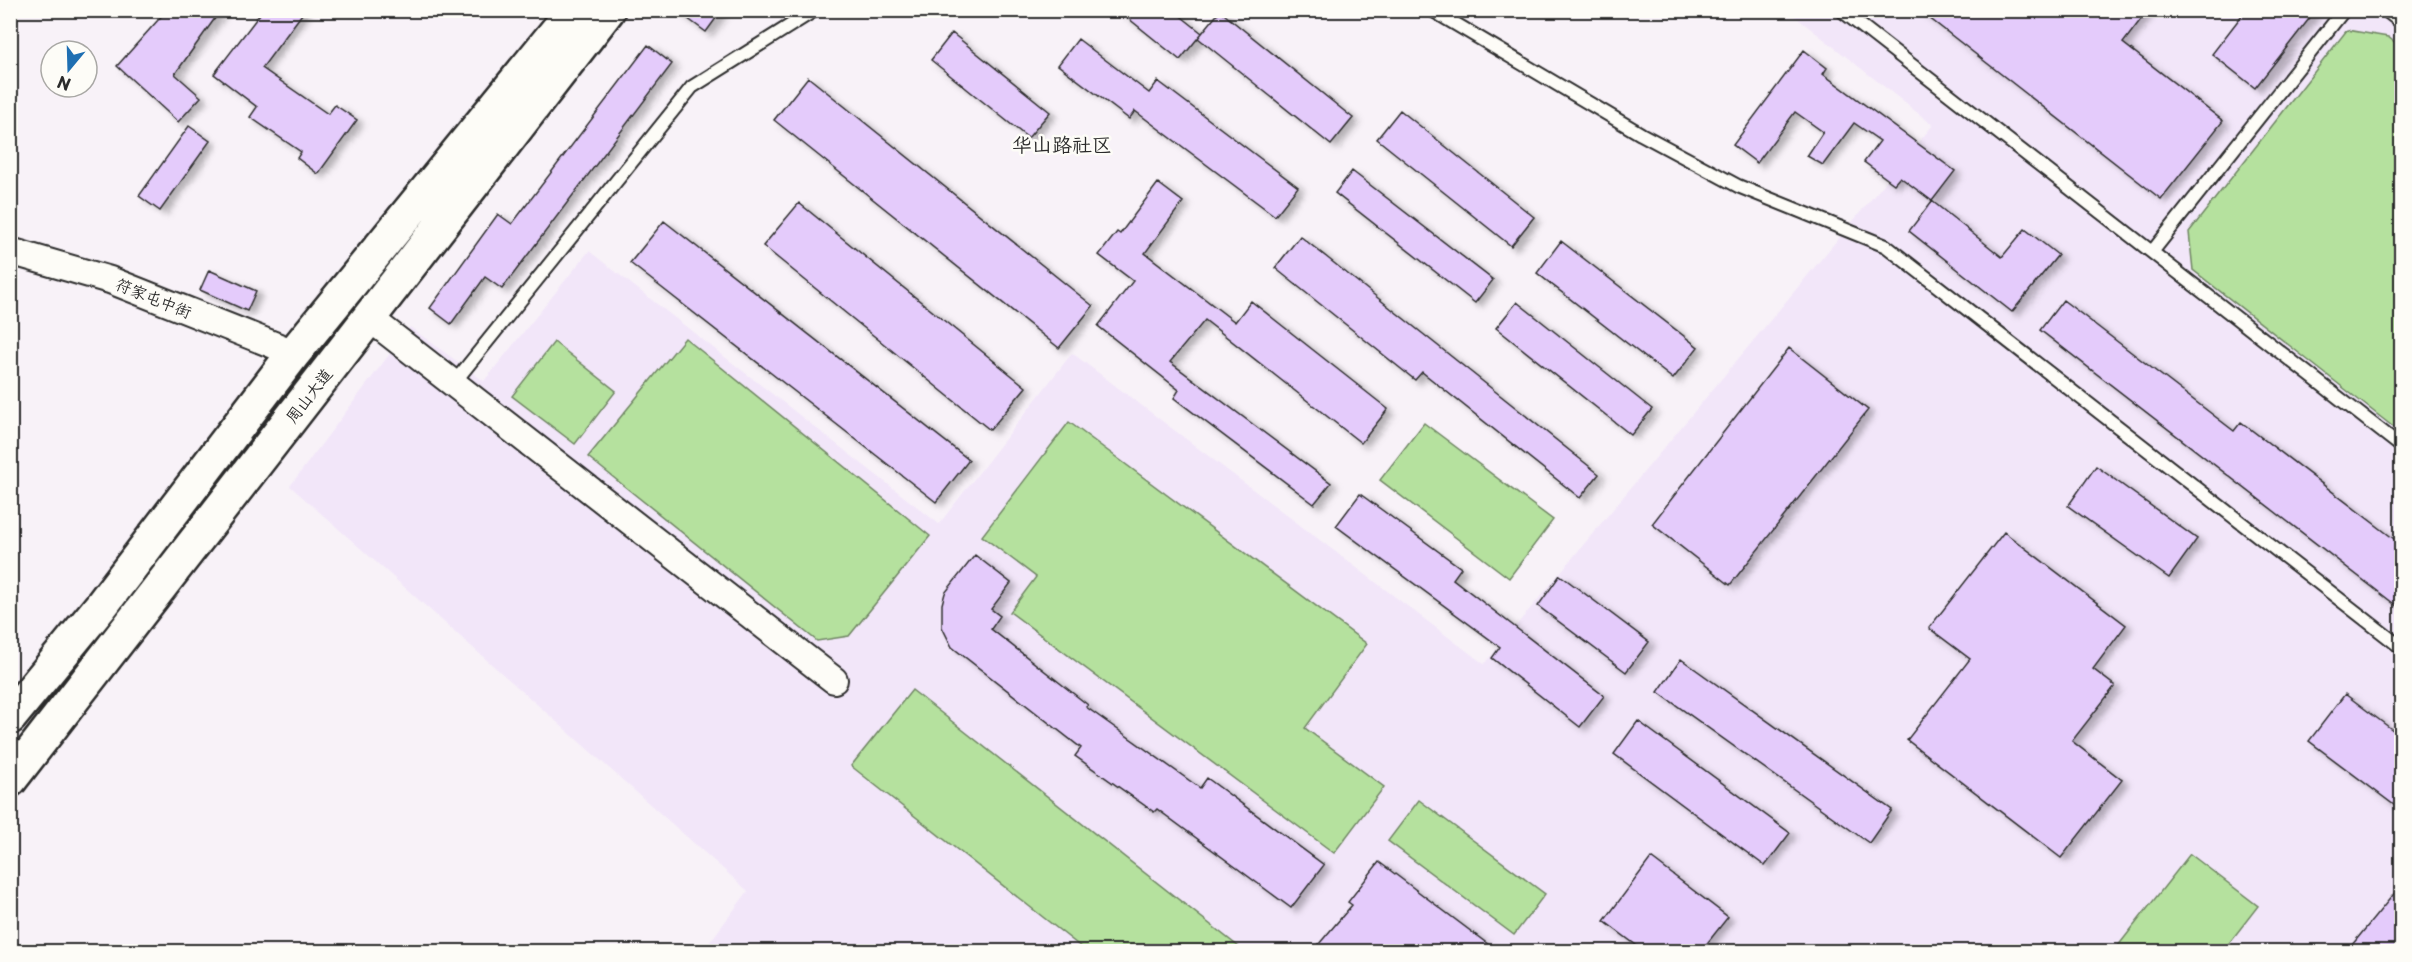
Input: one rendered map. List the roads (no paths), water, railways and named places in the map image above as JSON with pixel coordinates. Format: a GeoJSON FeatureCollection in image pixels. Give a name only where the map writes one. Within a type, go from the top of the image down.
{"type":"FeatureCollection","features":[{"type":"Feature","properties":{"kind":"main road"},"geometry":{"type":"LineString","coordinates":[[10,717],[101,606],[294,353],[574,10]]}},
{"type":"Feature","properties":{"kind":"main road","name":"周山大道"},"geometry":{"type":"LineString","coordinates":[[10,780],[608,10]]}},
{"type":"Feature","properties":{"kind":"street","name":"符家屯中街"},"geometry":{"type":"LineString","coordinates":[[10,250],[110,279],[294,353]]}},
{"type":"Feature","properties":{"kind":"street"},"geometry":{"type":"LineString","coordinates":[[368,317],[834,680]]}},
{"type":"Feature","properties":{"kind":"lane"},"geometry":{"type":"LineString","coordinates":[[453,384],[692,87],[815,10]]}},
{"type":"Feature","properties":{"kind":"lane"},"geometry":{"type":"LineString","coordinates":[[1432,10],[1641,134],[1738,186],[1886,246],[2402,648]]}},
{"type":"Feature","properties":{"kind":"lane"},"geometry":{"type":"LineString","coordinates":[[1841,10],[2402,447]]}},
{"type":"Feature","properties":{"kind":"lane"},"geometry":{"type":"LineString","coordinates":[[2152,252],[2344,10]]}},
{"type":"Feature","properties":{"kind":"lane"},"geometry":{"type":"LineString","coordinates":[[2385,10],[2402,23]]}},
{"type":"Feature","properties":{"kind":"district","name":"华山路社区"},"geometry":{"type":"Point","coordinates":[1062,144]}}]}
